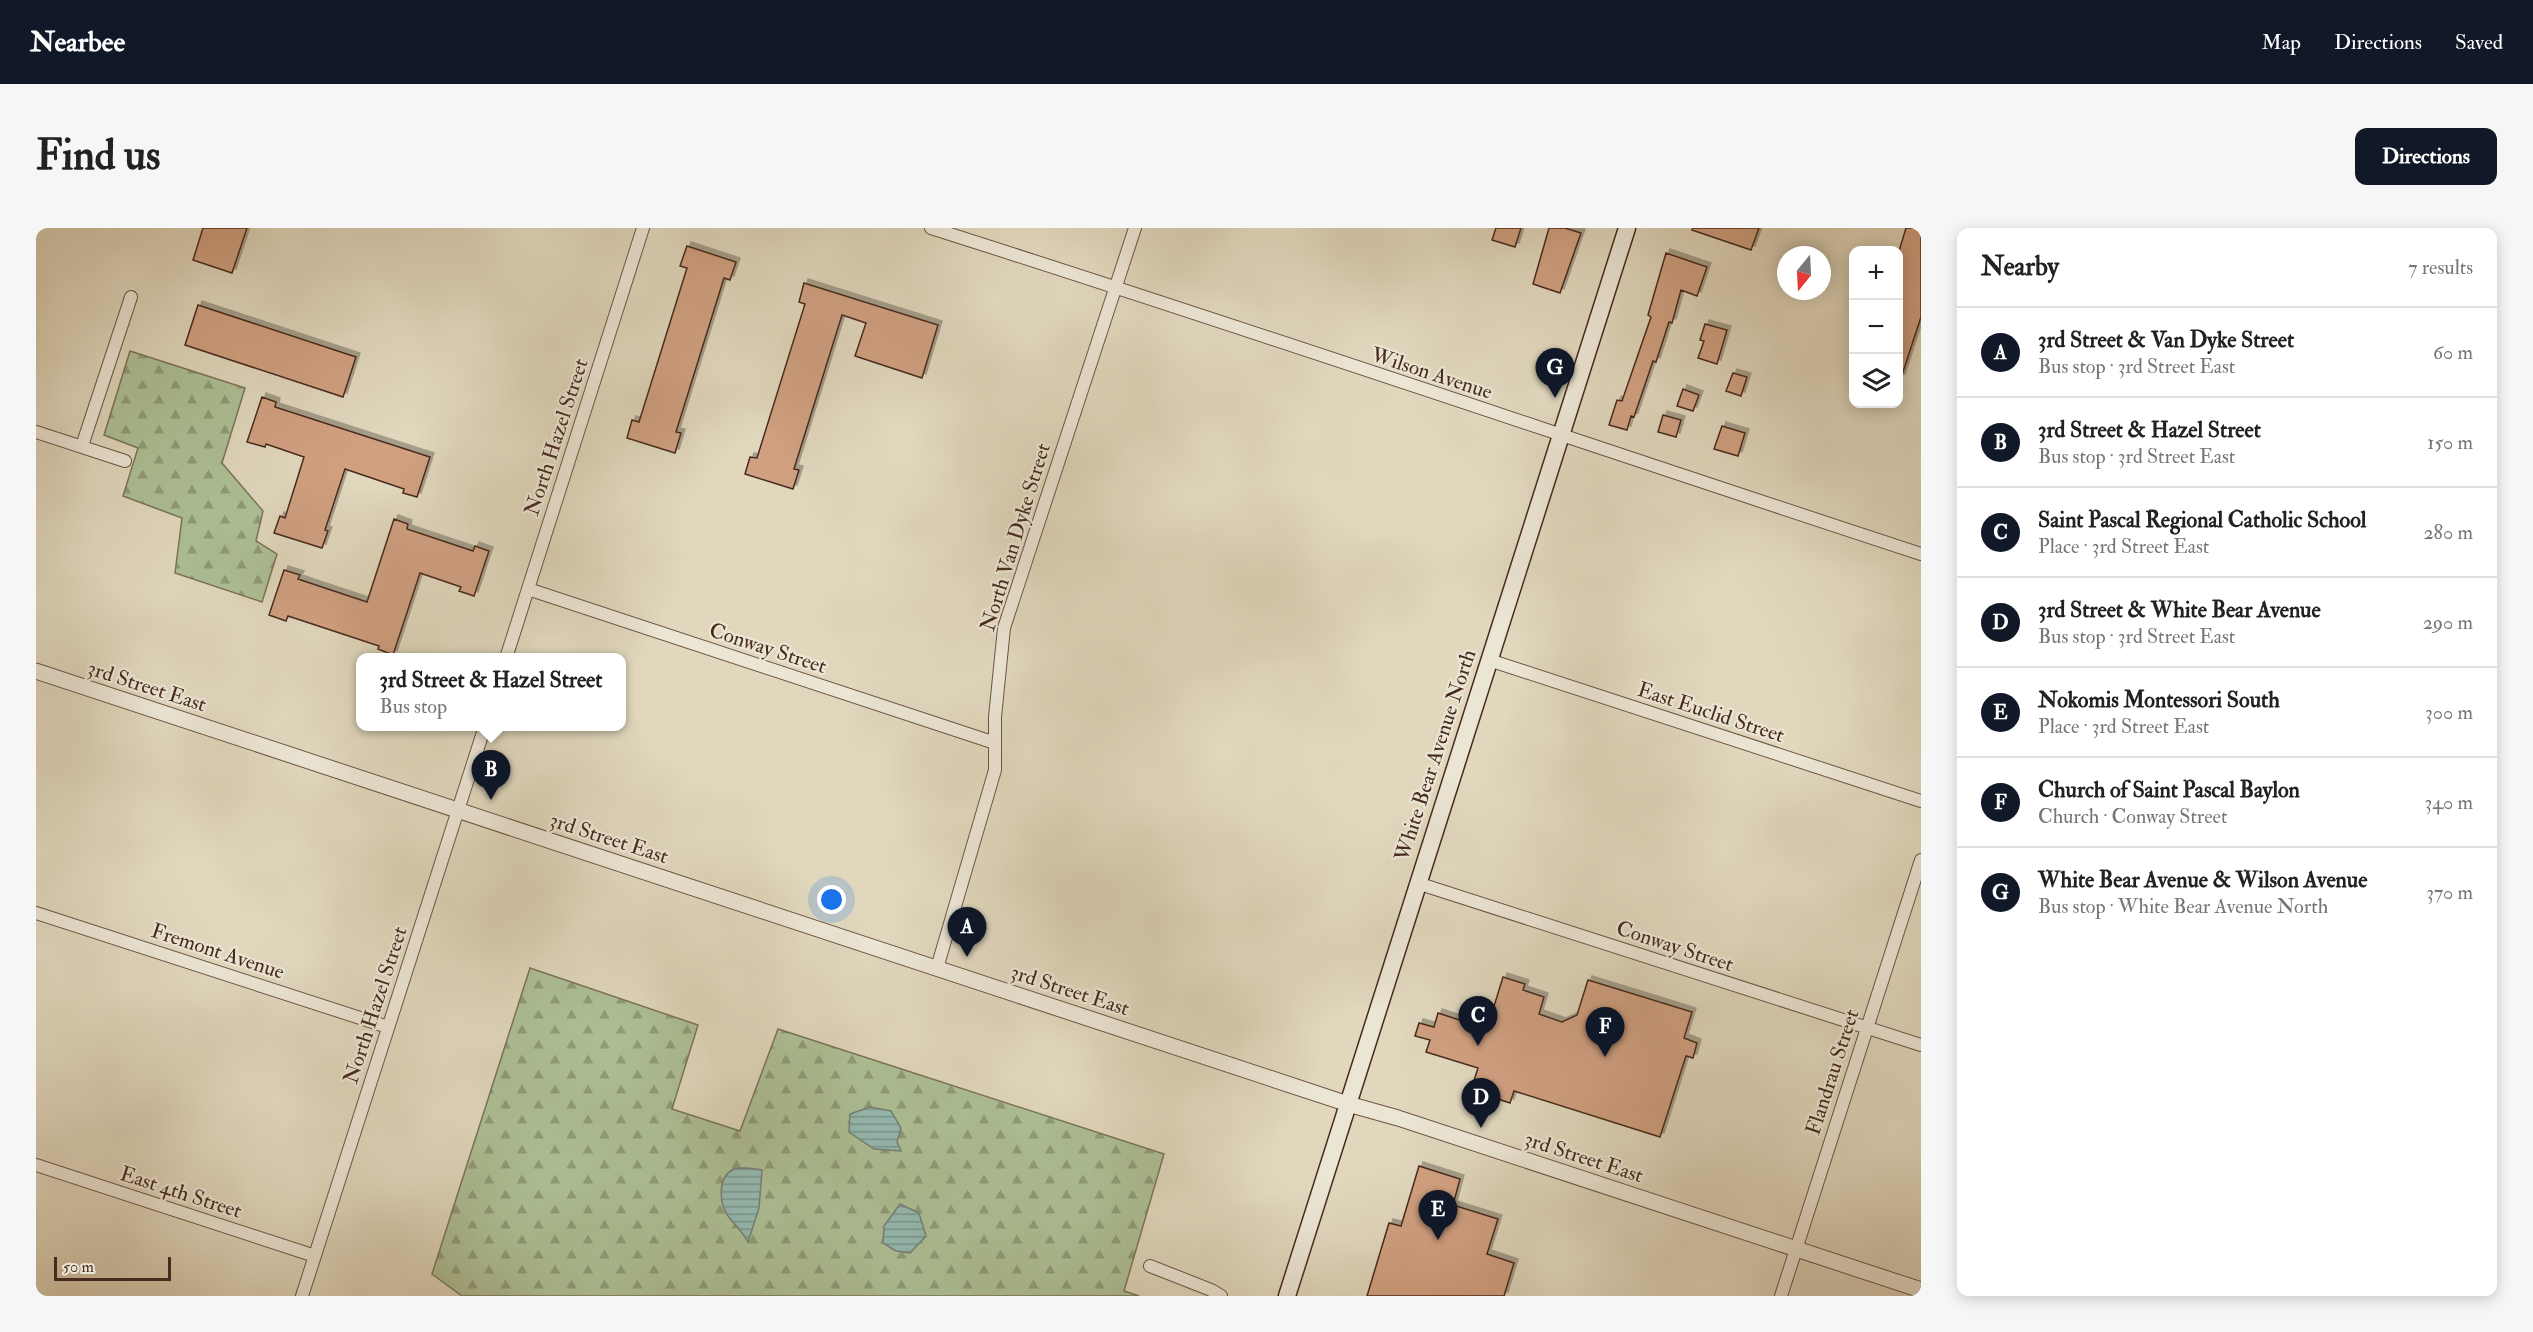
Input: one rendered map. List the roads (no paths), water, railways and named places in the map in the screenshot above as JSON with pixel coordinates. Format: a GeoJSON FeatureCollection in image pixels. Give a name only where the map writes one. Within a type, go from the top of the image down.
{"type":"FeatureCollection","features":[{"type":"Feature","properties":{"kind":"main road","name":"White Bear Avenue North"},"geometry":{"type":"LineString","coordinates":[[1287,1296],[1627,228]]}},
{"type":"Feature","properties":{"kind":"street","name":"North Hazel Street"},"geometry":{"type":"LineString","coordinates":[[507,653],[643,228]]}},
{"type":"Feature","properties":{"kind":"street","name":"Wilson Avenue"},"geometry":{"type":"LineString","coordinates":[[931,228],[1921,554]]}},
{"type":"Feature","properties":{"kind":"street","name":"North Van Dyke Street"},"geometry":{"type":"LineString","coordinates":[[937,968],[995,770],[995,717],[1004,628],[1135,228]]}},
{"type":"Feature","properties":{"kind":"street"},"geometry":{"type":"LineString","coordinates":[[82,446],[131,297]]}},
{"type":"Feature","properties":{"kind":"street"},"geometry":{"type":"LineString","coordinates":[[36,432],[125,461]]}},
{"type":"Feature","properties":{"kind":"street","name":"Conway Street"},"geometry":{"type":"LineString","coordinates":[[528,589],[995,743]]}},
{"type":"Feature","properties":{"kind":"street","name":"East Euclid Street"},"geometry":{"type":"LineString","coordinates":[[1489,660],[1921,801]]}},
{"type":"Feature","properties":{"kind":"street","name":"3rd Street East"},"geometry":{"type":"LineString","coordinates":[[36,672],[1921,1290]]}},
{"type":"Feature","properties":{"kind":"street","name":"North Hazel Street"},"geometry":{"type":"LineString","coordinates":[[302,1296],[483,731]]}},
{"type":"Feature","properties":{"kind":"street","name":"Flandrau Street"},"geometry":{"type":"LineString","coordinates":[[1781,1296],[1921,860]]}},
{"type":"Feature","properties":{"kind":"street","name":"Conway Street"},"geometry":{"type":"LineString","coordinates":[[1417,883],[1921,1045]]}},
{"type":"Feature","properties":{"kind":"street","name":"Fremont Avenue"},"geometry":{"type":"LineString","coordinates":[[36,913],[388,1027]]}},
{"type":"Feature","properties":{"kind":"street","name":"East 4th Street"},"geometry":{"type":"LineString","coordinates":[[36,1165],[315,1256]]}},
{"type":"Feature","properties":{"kind":"street"},"geometry":{"type":"LineString","coordinates":[[1150,1266],[1221,1296]]}},
{"type":"Feature","properties":{"kind":"water"},"geometry":{"type":"Polygon","coordinates":[[[870,1107],[891,1111],[901,1128],[897,1142],[901,1151],[874,1149],[849,1132],[850,1114],[870,1107]]]}},
{"type":"Feature","properties":{"kind":"water"},"geometry":{"type":"Polygon","coordinates":[[[735,1169],[762,1170],[759,1208],[748,1242],[725,1211],[721,1191],[728,1173],[735,1169]]]}},
{"type":"Feature","properties":{"kind":"water"},"geometry":{"type":"Polygon","coordinates":[[[900,1204],[919,1213],[926,1236],[910,1253],[896,1251],[883,1243],[884,1226],[900,1204]]]}},
{"type":"Feature","properties":{"kind":"place","name":"White Bear Avenue & Wilson Avenue"},"geometry":{"type":"Point","coordinates":[1555,398]}},
{"type":"Feature","properties":{"kind":"place","name":"3rd Street & Hazel Street"},"geometry":{"type":"Point","coordinates":[491,800]}},
{"type":"Feature","properties":{"kind":"place","name":"3rd Street & Van Dyke Street"},"geometry":{"type":"Point","coordinates":[967,957]}},
{"type":"Feature","properties":{"kind":"place","name":"Saint Pascal Regional Catholic School"},"geometry":{"type":"Point","coordinates":[1478,1046]}},
{"type":"Feature","properties":{"kind":"place","name":"Church of Saint Pascal Baylon"},"geometry":{"type":"Point","coordinates":[1605,1057]}},
{"type":"Feature","properties":{"kind":"place","name":"3rd Street & White Bear Avenue"},"geometry":{"type":"Point","coordinates":[1481,1128]}},
{"type":"Feature","properties":{"kind":"place","name":"Nokomis Montessori South"},"geometry":{"type":"Point","coordinates":[1438,1240]}}]}
